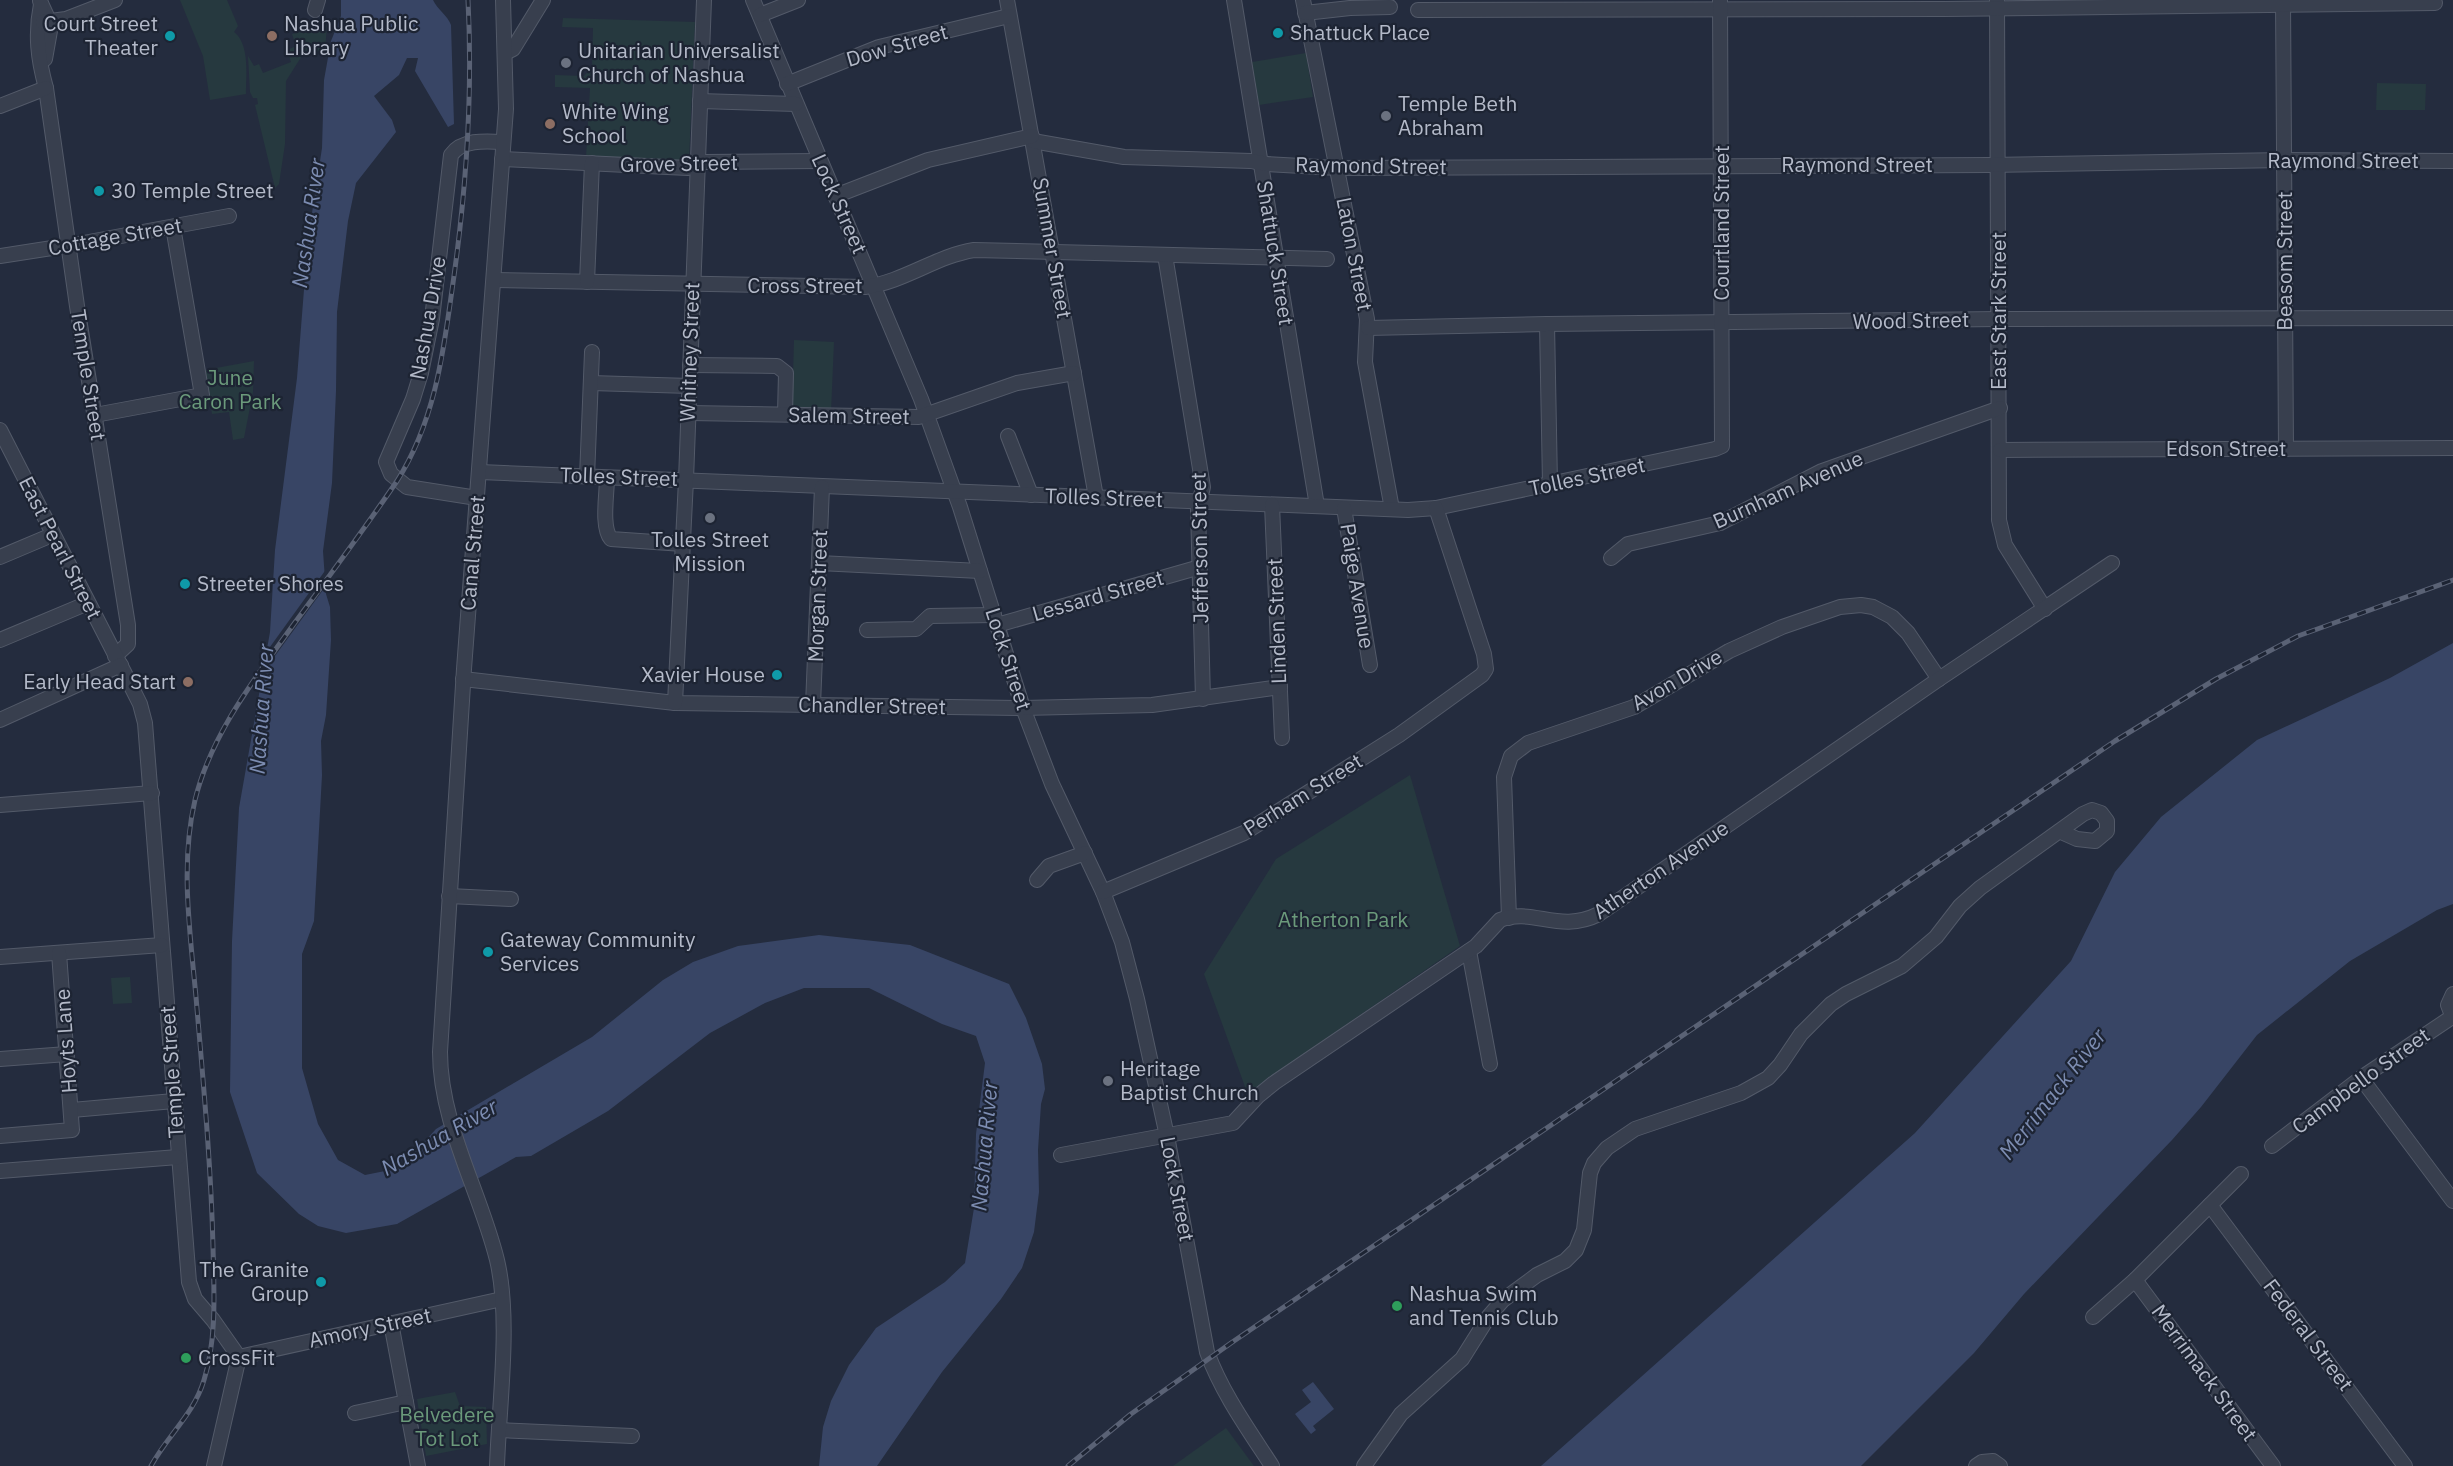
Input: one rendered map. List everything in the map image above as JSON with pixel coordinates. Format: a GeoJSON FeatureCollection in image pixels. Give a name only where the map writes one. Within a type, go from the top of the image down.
{"type":"FeatureCollection","features":[{"type":"Feature","properties":{"kind":"street"},"geometry":{"type":"LineString","coordinates":[[40,2],[44,22],[66,19],[115,0]]}},
{"type":"Feature","properties":{"kind":"street","name":"Canal Street"},"geometry":{"type":"LineString","coordinates":[[497,1466],[502,1299],[496,1259],[446,1106],[440,1052],[463,679],[506,96],[502,0]]}},
{"type":"Feature","properties":{"kind":"street"},"geometry":{"type":"LineString","coordinates":[[505,52],[513,49],[543,0]]}},
{"type":"Feature","properties":{"kind":"street","name":"Whitney Street"},"geometry":{"type":"LineString","coordinates":[[675,703],[689,413],[704,0]]}},
{"type":"Feature","properties":{"kind":"street","name":"Lock Street"},"geometry":{"type":"LineString","coordinates":[[753,0],[875,286],[927,416],[955,491],[1023,708],[1052,784],[1103,892],[1122,942],[1167,1137],[1207,1353],[1236,1411],[1272,1466]]}},
{"type":"Feature","properties":{"kind":"street"},"geometry":{"type":"LineString","coordinates":[[760,15],[798,0]]}},
{"type":"Feature","properties":{"kind":"street","name":"Summer Street"},"geometry":{"type":"LineString","coordinates":[[1007,0],[1096,497]]}},
{"type":"Feature","properties":{"kind":"street","name":"Shattuck Street"},"geometry":{"type":"LineString","coordinates":[[1234,0],[1317,506]]}},
{"type":"Feature","properties":{"kind":"street","name":"Beasom Street"},"geometry":{"type":"LineString","coordinates":[[2283,3],[2286,449]]}},
{"type":"Feature","properties":{"kind":"street"},"geometry":{"type":"LineString","coordinates":[[1418,10],[1720,5],[2435,3]]}},
{"type":"Feature","properties":{"kind":"street","name":"East Stark Street"},"geometry":{"type":"LineString","coordinates":[[1997,4],[2000,408],[1998,504],[2001,533],[2012,558],[2045,609]]}},
{"type":"Feature","properties":{"kind":"street","name":"Courtland Street"},"geometry":{"type":"LineString","coordinates":[[1720,5],[1722,446]]}},
{"type":"Feature","properties":{"kind":"street"},"geometry":{"type":"LineString","coordinates":[[1304,7],[1390,7]]}},
{"type":"Feature","properties":{"kind":"street","name":"Laton Street"},"geometry":{"type":"LineString","coordinates":[[1304,7],[1368,328],[1365,362],[1392,509]]}},
{"type":"Feature","properties":{"kind":"street","name":"Dow Street"},"geometry":{"type":"LineString","coordinates":[[788,84],[879,47],[1009,16]]}},
{"type":"Feature","properties":{"kind":"street","name":"Temple Street"},"geometry":{"type":"LineString","coordinates":[[44,22],[45,88],[129,632],[126,646],[118,660],[138,699],[144,718],[152,793],[178,1157],[190,1288],[195,1299],[213,1320],[238,1357]]}},
{"type":"Feature","properties":{"kind":"street"},"geometry":{"type":"LineString","coordinates":[[0,106],[45,88]]}},
{"type":"Feature","properties":{"kind":"street"},"geometry":{"type":"LineString","coordinates":[[700,101],[796,104]]}},
{"type":"Feature","properties":{"kind":"street"},"geometry":{"type":"LineString","coordinates":[[835,196],[928,160],[1032,138]]}},
{"type":"Feature","properties":{"kind":"street","name":"Raymond Street"},"geometry":{"type":"LineString","coordinates":[[1032,138],[1124,157],[1337,168],[1999,165],[2284,160],[2453,161]]}},
{"type":"Feature","properties":{"kind":"street","name":"Nashua Drive"},"geometry":{"type":"LineString","coordinates":[[477,498],[407,487],[390,472],[386,460],[413,399],[421,373],[432,319],[451,155],[455,149],[468,144],[503,142]]}},
{"type":"Feature","properties":{"kind":"street","name":"Grove Street"},"geometry":{"type":"LineString","coordinates":[[502,159],[688,168],[705,162],[820,161]]}},
{"type":"Feature","properties":{"kind":"street"},"geometry":{"type":"LineString","coordinates":[[587,282],[592,164]]}},
{"type":"Feature","properties":{"kind":"street","name":"Cottage Street"},"geometry":{"type":"LineString","coordinates":[[0,256],[69,246],[229,216]]}},
{"type":"Feature","properties":{"kind":"street"},"geometry":{"type":"LineString","coordinates":[[95,415],[202,395],[173,227]]}},
{"type":"Feature","properties":{"kind":"street","name":"Cross Street"},"geometry":{"type":"LineString","coordinates":[[494,280],[875,286],[963,252],[985,250],[1327,259]]}},
{"type":"Feature","properties":{"kind":"street","name":"Jefferson Street"},"geometry":{"type":"LineString","coordinates":[[1166,255],[1203,486],[1198,508],[1203,699]]}},
{"type":"Feature","properties":{"kind":"street","name":"Wood Street"},"geometry":{"type":"LineString","coordinates":[[1368,328],[1999,319],[2453,318]]}},
{"type":"Feature","properties":{"kind":"street"},"geometry":{"type":"LineString","coordinates":[[1547,324],[1550,484]]}},
{"type":"Feature","properties":{"kind":"street"},"geometry":{"type":"LineString","coordinates":[[587,477],[592,352]]}},
{"type":"Feature","properties":{"kind":"street"},"geometry":{"type":"LineString","coordinates":[[690,365],[777,366],[786,373],[785,414]]}},
{"type":"Feature","properties":{"kind":"street","name":"Salem Street"},"geometry":{"type":"LineString","coordinates":[[689,413],[896,418],[927,416],[1017,383],[1074,374]]}},
{"type":"Feature","properties":{"kind":"street"},"geometry":{"type":"LineString","coordinates":[[591,383],[690,386]]}},
{"type":"Feature","properties":{"kind":"street","name":"Burnham Avenue"},"geometry":{"type":"LineString","coordinates":[[1611,558],[1628,544],[1720,523],[1822,471],[2000,408]]}},
{"type":"Feature","properties":{"kind":"street","name":"East Pearl Street"},"geometry":{"type":"LineString","coordinates":[[1,436],[118,660]]}},
{"type":"Feature","properties":{"kind":"street"},"geometry":{"type":"LineString","coordinates":[[1008,436],[1031,495]]}},
{"type":"Feature","properties":{"kind":"street","name":"Tolles Street"},"geometry":{"type":"LineString","coordinates":[[480,472],[1392,509],[1436,508],[1702,453],[1722,446]]}},
{"type":"Feature","properties":{"kind":"street","name":"Edson Street"},"geometry":{"type":"LineString","coordinates":[[2000,450],[2453,448]]}},
{"type":"Feature","properties":{"kind":"street"},"geometry":{"type":"LineString","coordinates":[[607,478],[606,524],[610,539],[683,544]]}},
{"type":"Feature","properties":{"kind":"street","name":"Morgan Street"},"geometry":{"type":"LineString","coordinates":[[813,705],[822,487]]}},
{"type":"Feature","properties":{"kind":"street","name":"Linden Street"},"geometry":{"type":"LineString","coordinates":[[1272,505],[1282,738]]}},
{"type":"Feature","properties":{"kind":"street","name":"Paige Avenue"},"geometry":{"type":"LineString","coordinates":[[1344,507],[1370,665]]}},
{"type":"Feature","properties":{"kind":"street","name":"Perham Street"},"geometry":{"type":"LineString","coordinates":[[1103,892],[1244,833],[1399,735],[1474,682],[1486,669],[1484,654],[1436,508]]}},
{"type":"Feature","properties":{"kind":"street"},"geometry":{"type":"LineString","coordinates":[[0,557],[52,535]]}},
{"type":"Feature","properties":{"kind":"street"},"geometry":{"type":"LineString","coordinates":[[819,563],[980,571]]}},
{"type":"Feature","properties":{"kind":"street","name":"Atherton Avenue"},"geometry":{"type":"LineString","coordinates":[[1509,918],[1527,917],[1569,923],[1599,914],[1939,679],[2112,563]]}},
{"type":"Feature","properties":{"kind":"street","name":"Lessard Street"},"geometry":{"type":"LineString","coordinates":[[867,630],[916,629],[930,616],[996,620],[1200,567]]}},
{"type":"Feature","properties":{"kind":"street"},"geometry":{"type":"LineString","coordinates":[[0,640],[88,603]]}},
{"type":"Feature","properties":{"kind":"street","name":"Avon Drive"},"geometry":{"type":"LineString","coordinates":[[1509,918],[1504,777],[1511,756],[1528,743],[1634,707],[1729,651],[1798,621],[1840,607],[1861,605],[1873,607],[1892,617],[1908,633],[1939,679]]}},
{"type":"Feature","properties":{"kind":"street"},"geometry":{"type":"LineString","coordinates":[[0,720],[118,660]]}},
{"type":"Feature","properties":{"kind":"street","name":"Chandler Street"},"geometry":{"type":"LineString","coordinates":[[463,679],[675,703],[1023,708],[1152,705],[1280,687]]}},
{"type":"Feature","properties":{"kind":"street"},"geometry":{"type":"LineString","coordinates":[[0,805],[152,793]]}},
{"type":"Feature","properties":{"kind":"street"},"geometry":{"type":"LineString","coordinates":[[1364,1466],[1401,1414],[1462,1359],[1489,1316],[1503,1300],[1537,1275],[1565,1261],[1576,1250],[1582,1240],[1586,1223],[1590,1173],[1594,1163],[1607,1148],[1635,1129],[1741,1093],[1768,1078],[1780,1065],[1801,1034],[1832,1004],[1846,994],[1902,966],[1936,937],[1960,906],[1980,888],[2059,831]]}},
{"type":"Feature","properties":{"kind":"street"},"geometry":{"type":"LineString","coordinates":[[1037,880],[1049,866],[1085,853]]}},
{"type":"Feature","properties":{"kind":"street"},"geometry":{"type":"LineString","coordinates":[[449,896],[511,899]]}},
{"type":"Feature","properties":{"kind":"street"},"geometry":{"type":"LineString","coordinates":[[1061,1155],[1167,1137],[1237,1121],[1258,1096],[1274,1083],[1469,951],[1480,943],[1496,924],[1509,918]]}},
{"type":"Feature","properties":{"kind":"street"},"geometry":{"type":"LineString","coordinates":[[0,957],[162,945]]}},
{"type":"Feature","properties":{"kind":"street"},"geometry":{"type":"LineString","coordinates":[[1469,951],[1490,1064]]}},
{"type":"Feature","properties":{"kind":"street","name":"Hoyts Lane"},"geometry":{"type":"LineString","coordinates":[[0,1136],[72,1130],[59,952]]}},
{"type":"Feature","properties":{"kind":"street","name":"Campbello Street"},"geometry":{"type":"LineString","coordinates":[[2272,1146],[2361,1078],[2452,1017],[2448,1005],[2453,994]]}},
{"type":"Feature","properties":{"kind":"street"},"geometry":{"type":"LineString","coordinates":[[0,1059],[67,1054]]}},
{"type":"Feature","properties":{"kind":"street"},"geometry":{"type":"LineString","coordinates":[[2361,1078],[2453,1201]]}},
{"type":"Feature","properties":{"kind":"street"},"geometry":{"type":"LineString","coordinates":[[72,1110],[174,1101]]}},
{"type":"Feature","properties":{"kind":"street"},"geometry":{"type":"LineString","coordinates":[[0,1171],[178,1157]]}},
{"type":"Feature","properties":{"kind":"street"},"geometry":{"type":"LineString","coordinates":[[2093,1317],[2135,1280],[2241,1174]]}},
{"type":"Feature","properties":{"kind":"street","name":"Federal Street"},"geometry":{"type":"LineString","coordinates":[[2210,1205],[2405,1466]]}},
{"type":"Feature","properties":{"kind":"street","name":"Merrimack Street"},"geometry":{"type":"LineString","coordinates":[[2135,1280],[2273,1466]]}},
{"type":"Feature","properties":{"kind":"street","name":"Amory Street"},"geometry":{"type":"LineString","coordinates":[[238,1357],[502,1299]]}},
{"type":"Feature","properties":{"kind":"street"},"geometry":{"type":"LineString","coordinates":[[391,1323],[418,1466]]}},
{"type":"Feature","properties":{"kind":"street"},"geometry":{"type":"LineString","coordinates":[[214,1466],[238,1357]]}},
{"type":"Feature","properties":{"kind":"street"},"geometry":{"type":"LineString","coordinates":[[355,1413],[406,1402]]}},
{"type":"Feature","properties":{"kind":"street"},"geometry":{"type":"LineString","coordinates":[[499,1430],[632,1436]]}},
{"type":"Feature","properties":{"kind":"street"},"geometry":{"type":"LineString","coordinates":[[1976,1466],[1982,1462],[1996,1463]]}},
{"type":"Feature","properties":{"kind":"green space"},"geometry":{"type":"Polygon","coordinates":[[[180,0],[227,0],[238,26],[234,32],[243,44],[245,52],[246,94],[210,100],[203,56],[180,0]]]}},
{"type":"Feature","properties":{"kind":"green space"},"geometry":{"type":"Polygon","coordinates":[[[563,18],[695,22],[689,161],[586,157],[590,88],[555,87],[555,75],[584,76],[592,68],[593,28],[562,27],[563,18]]]}},
{"type":"Feature","properties":{"kind":"green space"},"geometry":{"type":"Polygon","coordinates":[[[307,20],[312,24],[327,25],[325,52],[305,51],[286,81],[285,144],[279,184],[275,188],[255,105],[258,104],[257,98],[253,98],[250,92],[248,56],[254,66],[259,64],[263,73],[291,62],[287,50],[296,46],[292,34],[301,31],[298,24],[307,20]]]}},
{"type":"Feature","properties":{"kind":"green space"},"geometry":{"type":"Polygon","coordinates":[[[1306,53],[1313,97],[1259,105],[1252,62],[1306,53]]]}},
{"type":"Feature","properties":{"kind":"green space"},"geometry":{"type":"Polygon","coordinates":[[[2377,83],[2426,84],[2425,110],[2376,110],[2377,83]]]}},
{"type":"Feature","properties":{"kind":"green space"},"geometry":{"type":"Polygon","coordinates":[[[794,340],[834,342],[831,412],[792,411],[794,340]]]}},
{"type":"Feature","properties":{"kind":"green space","name":"June Caron Park"},"geometry":{"type":"Polygon","coordinates":[[[254,361],[253,392],[244,438],[233,440],[229,412],[212,414],[205,370],[254,361]]]}},
{"type":"Feature","properties":{"kind":"green space","name":"Atherton Park"},"geometry":{"type":"Polygon","coordinates":[[[1410,775],[1460,946],[1259,1085],[1248,1095],[1204,974],[1276,859],[1410,775]]]}},
{"type":"Feature","properties":{"kind":"green space"},"geometry":{"type":"Polygon","coordinates":[[[130,977],[132,1003],[113,1004],[111,978],[130,977]]]}},
{"type":"Feature","properties":{"kind":"green space","name":"Belvedere Tot Lot"},"geometry":{"type":"Polygon","coordinates":[[[455,1392],[460,1406],[486,1407],[487,1444],[426,1456],[417,1399],[455,1392]]]}},
{"type":"Feature","properties":{"kind":"green space"},"geometry":{"type":"Polygon","coordinates":[[[1226,1428],[1254,1466],[1173,1466],[1226,1428]]]}},
{"type":"Feature","properties":{"kind":"water","name":"Nashua River"},"geometry":{"type":"Polygon","coordinates":[[[341,0],[433,0],[451,25],[454,124],[448,127],[415,71],[418,58],[407,58],[399,75],[374,96],[392,120],[396,132],[356,183],[348,221],[337,312],[332,483],[323,551],[326,594],[330,607],[331,640],[326,715],[321,741],[322,775],[314,921],[302,954],[302,1068],[318,1124],[338,1160],[365,1175],[400,1168],[436,1129],[592,1037],[663,980],[693,962],[738,946],[819,935],[910,945],[1009,984],[1026,1018],[1042,1064],[1045,1089],[1041,1104],[1038,1150],[1039,1192],[1034,1232],[1022,1268],[1001,1299],[942,1372],[877,1466],[819,1466],[823,1427],[831,1401],[849,1365],[876,1328],[945,1282],[965,1263],[974,1208],[976,1134],[985,1063],[976,1036],[942,1024],[869,988],[804,988],[765,1003],[710,1033],[608,1111],[531,1156],[516,1157],[397,1224],[346,1233],[318,1226],[299,1214],[257,1173],[230,1092],[232,941],[239,808],[270,632],[275,550],[297,378],[308,239],[322,148],[324,80],[331,41],[341,16],[341,0]]]}},
{"type":"Feature","properties":{"kind":"water","name":"Merrimack River"},"geometry":{"type":"Polygon","coordinates":[[[2453,643],[2453,904],[2437,910],[2350,961],[2257,1035],[2172,1140],[2024,1294],[1974,1353],[1861,1466],[1541,1466],[1915,1133],[2071,961],[2115,872],[2161,817],[2257,740],[2390,678],[2453,643]]]}},
{"type":"Feature","properties":{"kind":"water"},"geometry":{"type":"Polygon","coordinates":[[[1313,1382],[1334,1409],[1313,1426],[1316,1430],[1311,1434],[1295,1414],[1311,1402],[1302,1390],[1313,1382]]]}},
{"type":"Feature","properties":{"kind":"pier"},"geometry":{"type":"Polygon","coordinates":[[[327,568],[328,583],[259,678],[262,658],[327,568]]]}},
{"type":"Feature","properties":{"kind":"railway"},"geometry":{"type":"LineString","coordinates":[[151,1466],[200,1392],[208,1364],[213,1331],[214,1280],[210,1184],[187,873],[190,824],[195,800],[202,776],[222,731],[262,668],[397,481],[420,436],[435,388],[445,340],[461,218],[469,109],[468,0]]}},
{"type":"Feature","properties":{"kind":"railway"},"geometry":{"type":"LineString","coordinates":[[1068,1466],[1131,1414],[1231,1343],[2115,741],[2216,679],[2298,636],[2453,580]]}},
{"type":"Feature","properties":{"kind":"place","name":"Shattuck Place"},"geometry":{"type":"Point","coordinates":[1278,33]}},
{"type":"Feature","properties":{"kind":"place","name":"Court Street Theater"},"geometry":{"type":"Point","coordinates":[170,36]}},
{"type":"Feature","properties":{"kind":"place","name":"Nashua Public Library"},"geometry":{"type":"Point","coordinates":[272,36]}},
{"type":"Feature","properties":{"kind":"place","name":"Unitarian Universalist Church of Nashua"},"geometry":{"type":"Point","coordinates":[566,63]}},
{"type":"Feature","properties":{"kind":"place","name":"Temple Beth Abraham"},"geometry":{"type":"Point","coordinates":[1386,116]}},
{"type":"Feature","properties":{"kind":"place","name":"White Wing School"},"geometry":{"type":"Point","coordinates":[550,124]}},
{"type":"Feature","properties":{"kind":"place","name":"30 Temple Street"},"geometry":{"type":"Point","coordinates":[99,191]}},
{"type":"Feature","properties":{"kind":"place","name":"Tolles Street Mission"},"geometry":{"type":"Point","coordinates":[710,518]}},
{"type":"Feature","properties":{"kind":"place","name":"Streeter Shores"},"geometry":{"type":"Point","coordinates":[185,584]}},
{"type":"Feature","properties":{"kind":"place","name":"Xavier House"},"geometry":{"type":"Point","coordinates":[777,675]}},
{"type":"Feature","properties":{"kind":"place","name":"Early Head Start"},"geometry":{"type":"Point","coordinates":[188,682]}},
{"type":"Feature","properties":{"kind":"place","name":"Gateway Community Services"},"geometry":{"type":"Point","coordinates":[488,952]}},
{"type":"Feature","properties":{"kind":"place","name":"Heritage Baptist Church"},"geometry":{"type":"Point","coordinates":[1108,1081]}},
{"type":"Feature","properties":{"kind":"place","name":"The Granite Group"},"geometry":{"type":"Point","coordinates":[321,1282]}},
{"type":"Feature","properties":{"kind":"place","name":"Nashua Swim and Tennis Club"},"geometry":{"type":"Point","coordinates":[1397,1306]}},
{"type":"Feature","properties":{"kind":"place","name":"CrossFit"},"geometry":{"type":"Point","coordinates":[186,1358]}}]}
